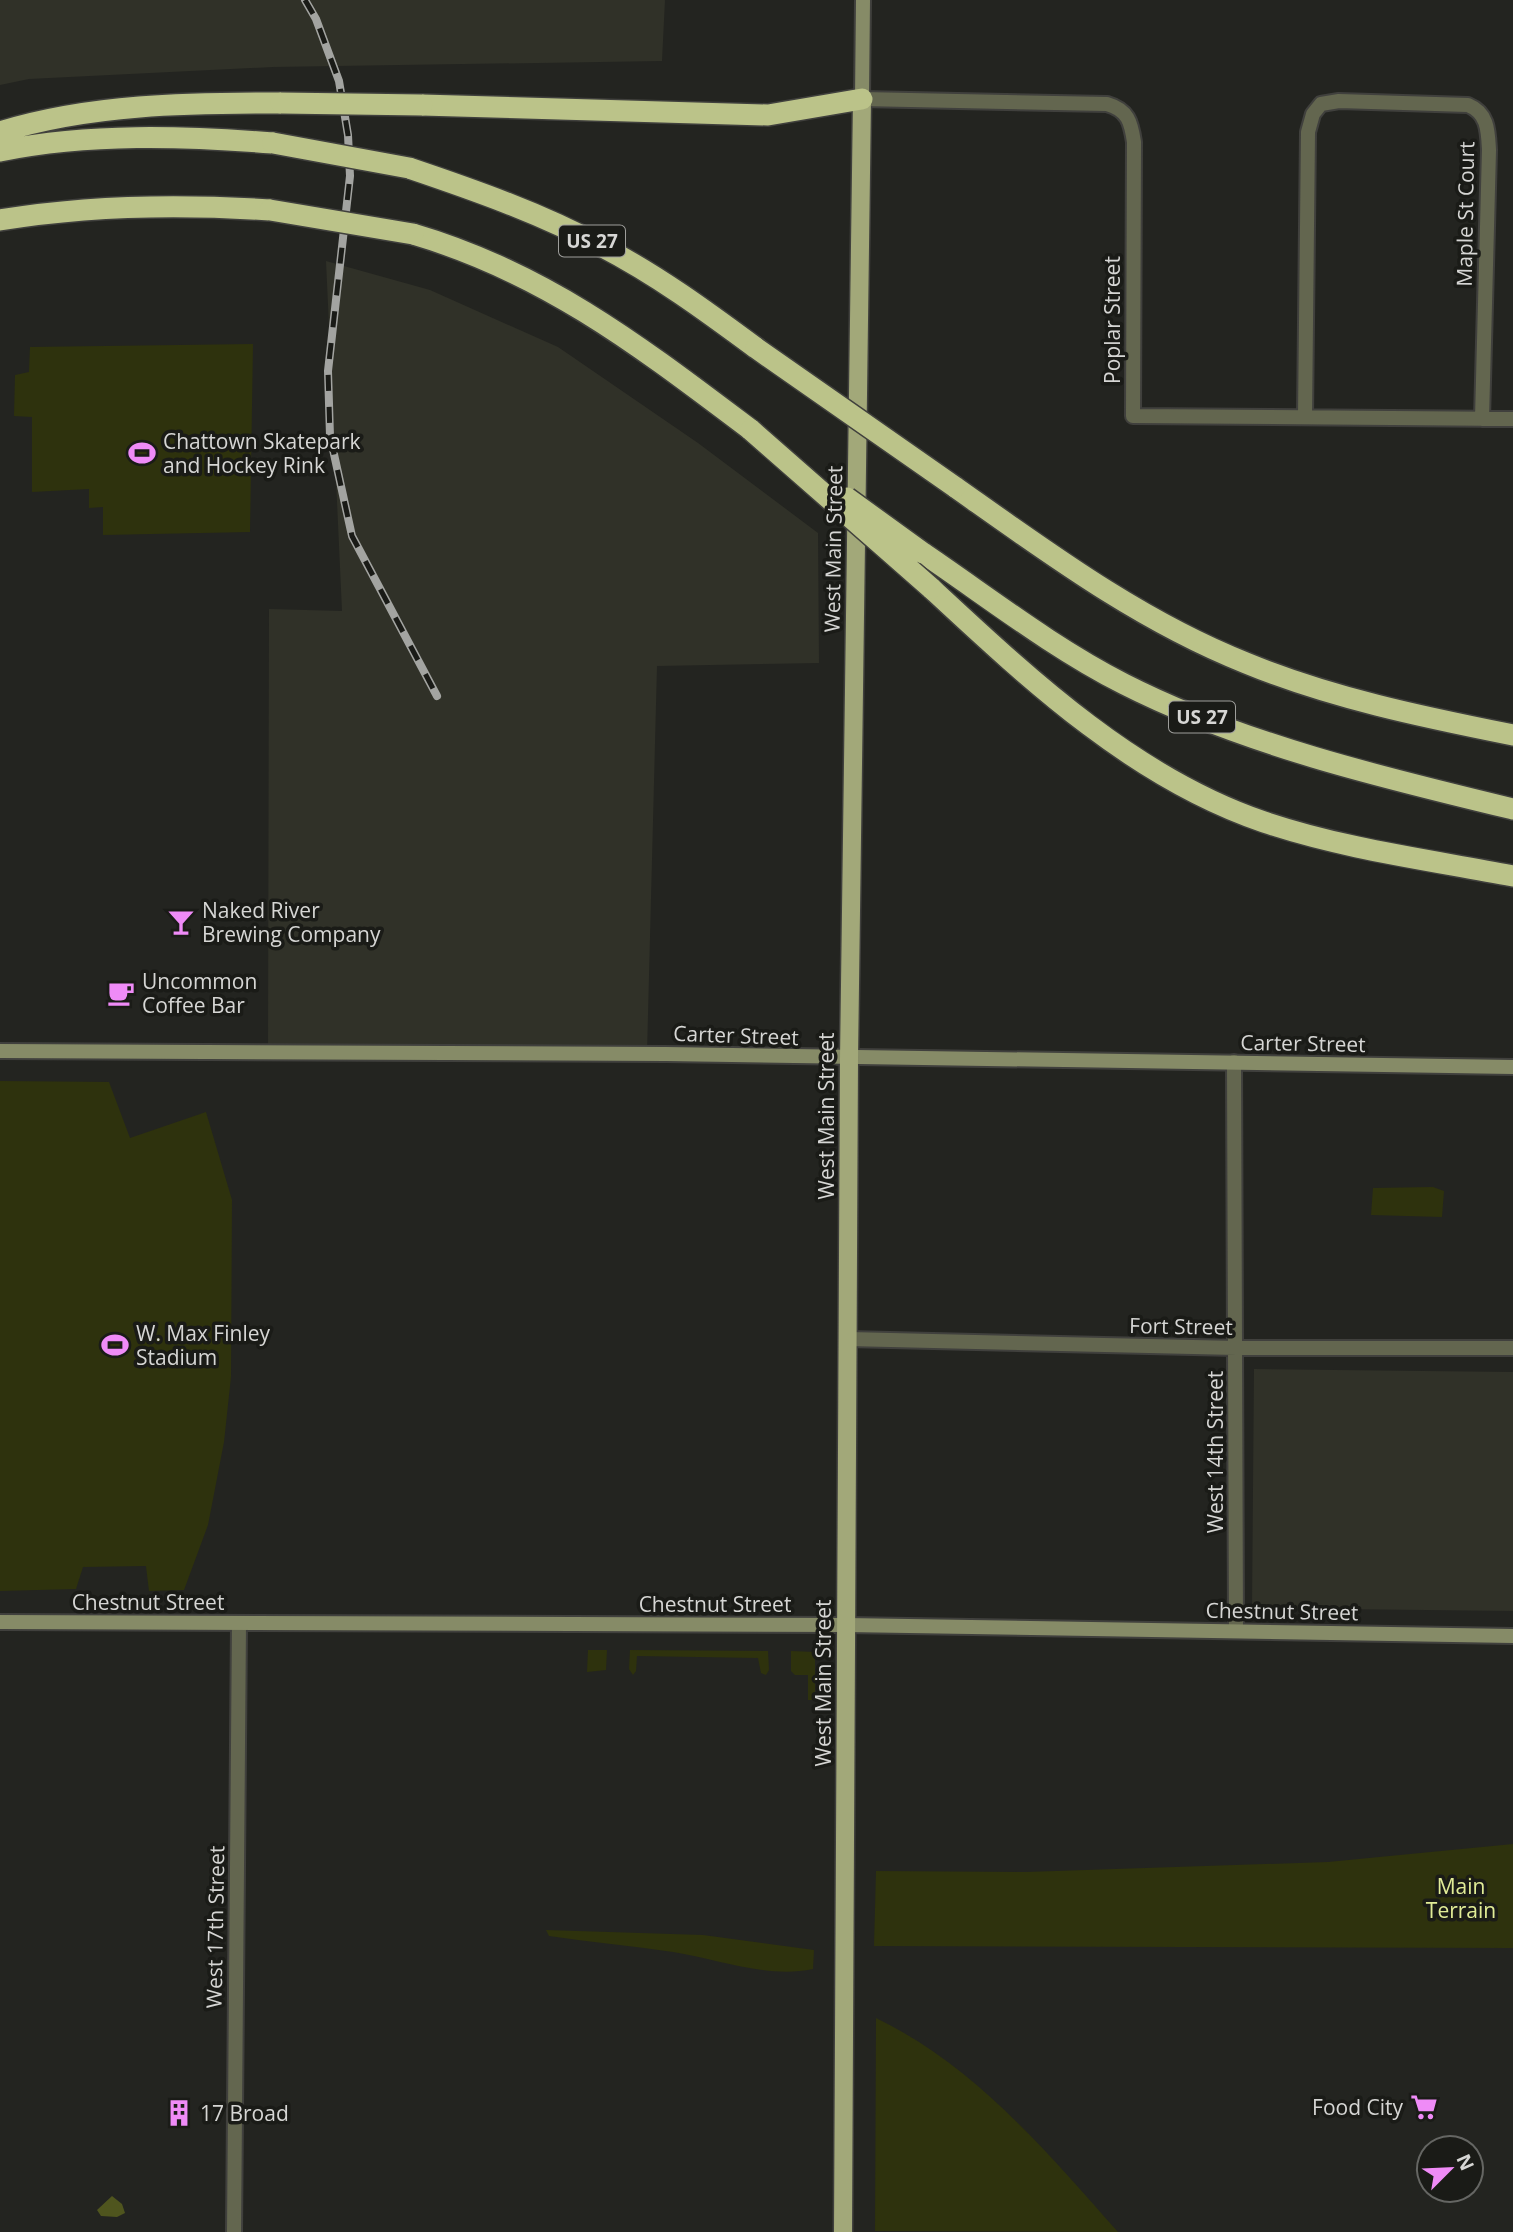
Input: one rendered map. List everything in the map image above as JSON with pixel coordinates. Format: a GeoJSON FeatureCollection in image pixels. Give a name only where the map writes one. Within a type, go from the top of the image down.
{"type":"FeatureCollection","features":[{"type":"Feature","properties":{"kind":"highway"},"geometry":{"type":"LineString","coordinates":[[0,132],[77,114],[140,106],[281,103],[422,105],[768,115],[862,99]]}},
{"type":"Feature","properties":{"kind":"highway","name":"US 27"},"geometry":{"type":"LineString","coordinates":[[0,150],[89,139],[197,138],[273,144],[409,168],[520,209],[600,245],[676,290],[954,487],[1118,597],[1245,663],[1312,686],[1421,716],[1513,735]]}},
{"type":"Feature","properties":{"kind":"highway","name":"US 27"},"geometry":{"type":"LineString","coordinates":[[0,220],[79,209],[144,206],[270,211],[413,234],[498,265],[585,309],[923,552],[1078,657],[1154,697],[1371,775],[1513,809]]}},
{"type":"Feature","properties":{"kind":"highway"},"geometry":{"type":"LineString","coordinates":[[751,430],[1067,708],[1115,743],[1187,788],[1263,822],[1332,841],[1513,876]]}},
{"type":"Feature","properties":{"kind":"main road","name":"West Main Street"},"geometry":{"type":"LineString","coordinates":[[843,2232],[849,1059],[862,99]]}},
{"type":"Feature","properties":{"kind":"street","name":"West Main Street"},"geometry":{"type":"LineString","coordinates":[[862,99],[863,0]]}},
{"type":"Feature","properties":{"kind":"street","name":"Poplar Street"},"geometry":{"type":"LineString","coordinates":[[862,99],[1107,104],[1120,108],[1131,122],[1134,142],[1133,416],[1513,419]]}},
{"type":"Feature","properties":{"kind":"street","name":"Maple St Court"},"geometry":{"type":"LineString","coordinates":[[1305,417],[1308,132],[1313,114],[1321,104],[1339,101],[1468,105],[1482,115],[1488,129],[1489,150],[1482,419]]}},
{"type":"Feature","properties":{"kind":"street","name":"Carter Street"},"geometry":{"type":"LineString","coordinates":[[0,1051],[657,1054],[1513,1067]]}},
{"type":"Feature","properties":{"kind":"street","name":"West 14th Street"},"geometry":{"type":"LineString","coordinates":[[1234,1062],[1236,1631]]}},
{"type":"Feature","properties":{"kind":"street","name":"Fort Street"},"geometry":{"type":"LineString","coordinates":[[848,1339],[1237,1348],[1513,1348]]}},
{"type":"Feature","properties":{"kind":"street","name":"Chestnut Street"},"geometry":{"type":"LineString","coordinates":[[0,1622],[846,1625],[1513,1636]]}},
{"type":"Feature","properties":{"kind":"street","name":"West 17th Street"},"geometry":{"type":"LineString","coordinates":[[234,2232],[239,1623]]}},
{"type":"Feature","properties":{"kind":"shaded area"},"geometry":{"type":"Polygon","coordinates":[[[0,0],[665,0],[662,61],[273,67],[29,79],[0,85],[0,0]]]}},
{"type":"Feature","properties":{"kind":"shaded area"},"geometry":{"type":"Polygon","coordinates":[[[326,261],[430,290],[558,347],[698,443],[818,533],[819,663],[657,666],[647,1054],[268,1052],[269,609],[342,611],[326,261]]]}},
{"type":"Feature","properties":{"kind":"shaded area"},"geometry":{"type":"Polygon","coordinates":[[[1254,1369],[1513,1372],[1513,1611],[1252,1608],[1254,1369]]]}},
{"type":"Feature","properties":{"kind":"shaded area"},"geometry":{"type":"Polygon","coordinates":[[[112,2196],[122,2204],[125,2213],[117,2217],[101,2216],[97,2210],[112,2196]]]}},
{"type":"Feature","properties":{"kind":"green space","name":"Chattown Skatepark and Hockey Rink"},"geometry":{"type":"Polygon","coordinates":[[[253,344],[250,532],[103,535],[103,507],[89,508],[89,489],[32,492],[32,417],[14,416],[15,375],[29,372],[30,347],[253,344]]]}},
{"type":"Feature","properties":{"kind":"green space","name":"W. Max Finley Stadium"},"geometry":{"type":"Polygon","coordinates":[[[0,1081],[109,1082],[130,1138],[206,1112],[232,1200],[231,1377],[224,1442],[208,1525],[184,1590],[149,1591],[146,1566],[83,1567],[76,1589],[0,1591],[0,1081]]]}},
{"type":"Feature","properties":{"kind":"green space"},"geometry":{"type":"Polygon","coordinates":[[[1433,1187],[1444,1191],[1442,1217],[1371,1215],[1373,1188],[1433,1187]]]}},
{"type":"Feature","properties":{"kind":"green space"},"geometry":{"type":"Polygon","coordinates":[[[588,1650],[607,1650],[606,1670],[587,1672],[588,1650]]]}},
{"type":"Feature","properties":{"kind":"green space"},"geometry":{"type":"Polygon","coordinates":[[[630,1650],[768,1651],[769,1670],[766,1675],[761,1673],[758,1658],[637,1656],[636,1671],[633,1675],[629,1669],[630,1650]]]}},
{"type":"Feature","properties":{"kind":"green space"},"geometry":{"type":"Polygon","coordinates":[[[791,1651],[815,1652],[815,1700],[808,1700],[808,1675],[795,1675],[791,1671],[791,1651]]]}},
{"type":"Feature","properties":{"kind":"green space","name":"Main Terrain"},"geometry":{"type":"Polygon","coordinates":[[[1513,1844],[1513,1948],[874,1946],[876,1871],[1026,1872],[1328,1862],[1513,1844]]]}},
{"type":"Feature","properties":{"kind":"green space"},"geometry":{"type":"Polygon","coordinates":[[[546,1930],[703,1935],[814,1950],[813,1969],[778,1972],[761,1970],[673,1952],[549,1936],[546,1930]]]}},
{"type":"Feature","properties":{"kind":"green space"},"geometry":{"type":"Polygon","coordinates":[[[876,2018],[912,2038],[977,2085],[1036,2141],[1118,2232],[875,2231],[876,2018]]]}},
{"type":"Feature","properties":{"kind":"railway"},"geometry":{"type":"LineString","coordinates":[[305,0],[316,19],[339,81],[348,135],[350,176],[328,371],[330,436],[352,536],[437,696]]}},
{"type":"Feature","properties":{"kind":"place","name":"Chattown Skatepark and Hockey Rink"},"geometry":{"type":"Point","coordinates":[142,453]}},
{"type":"Feature","properties":{"kind":"place","name":"Naked River Brewing Company"},"geometry":{"type":"Point","coordinates":[181,922]}},
{"type":"Feature","properties":{"kind":"place","name":"Uncommon Coffee Bar"},"geometry":{"type":"Point","coordinates":[121,993]}},
{"type":"Feature","properties":{"kind":"place","name":"W. Max Finley Stadium"},"geometry":{"type":"Point","coordinates":[115,1345]}},
{"type":"Feature","properties":{"kind":"place","name":"Food City"},"geometry":{"type":"Point","coordinates":[1424,2107]}},
{"type":"Feature","properties":{"kind":"place","name":"17 Broad"},"geometry":{"type":"Point","coordinates":[179,2113]}}]}
